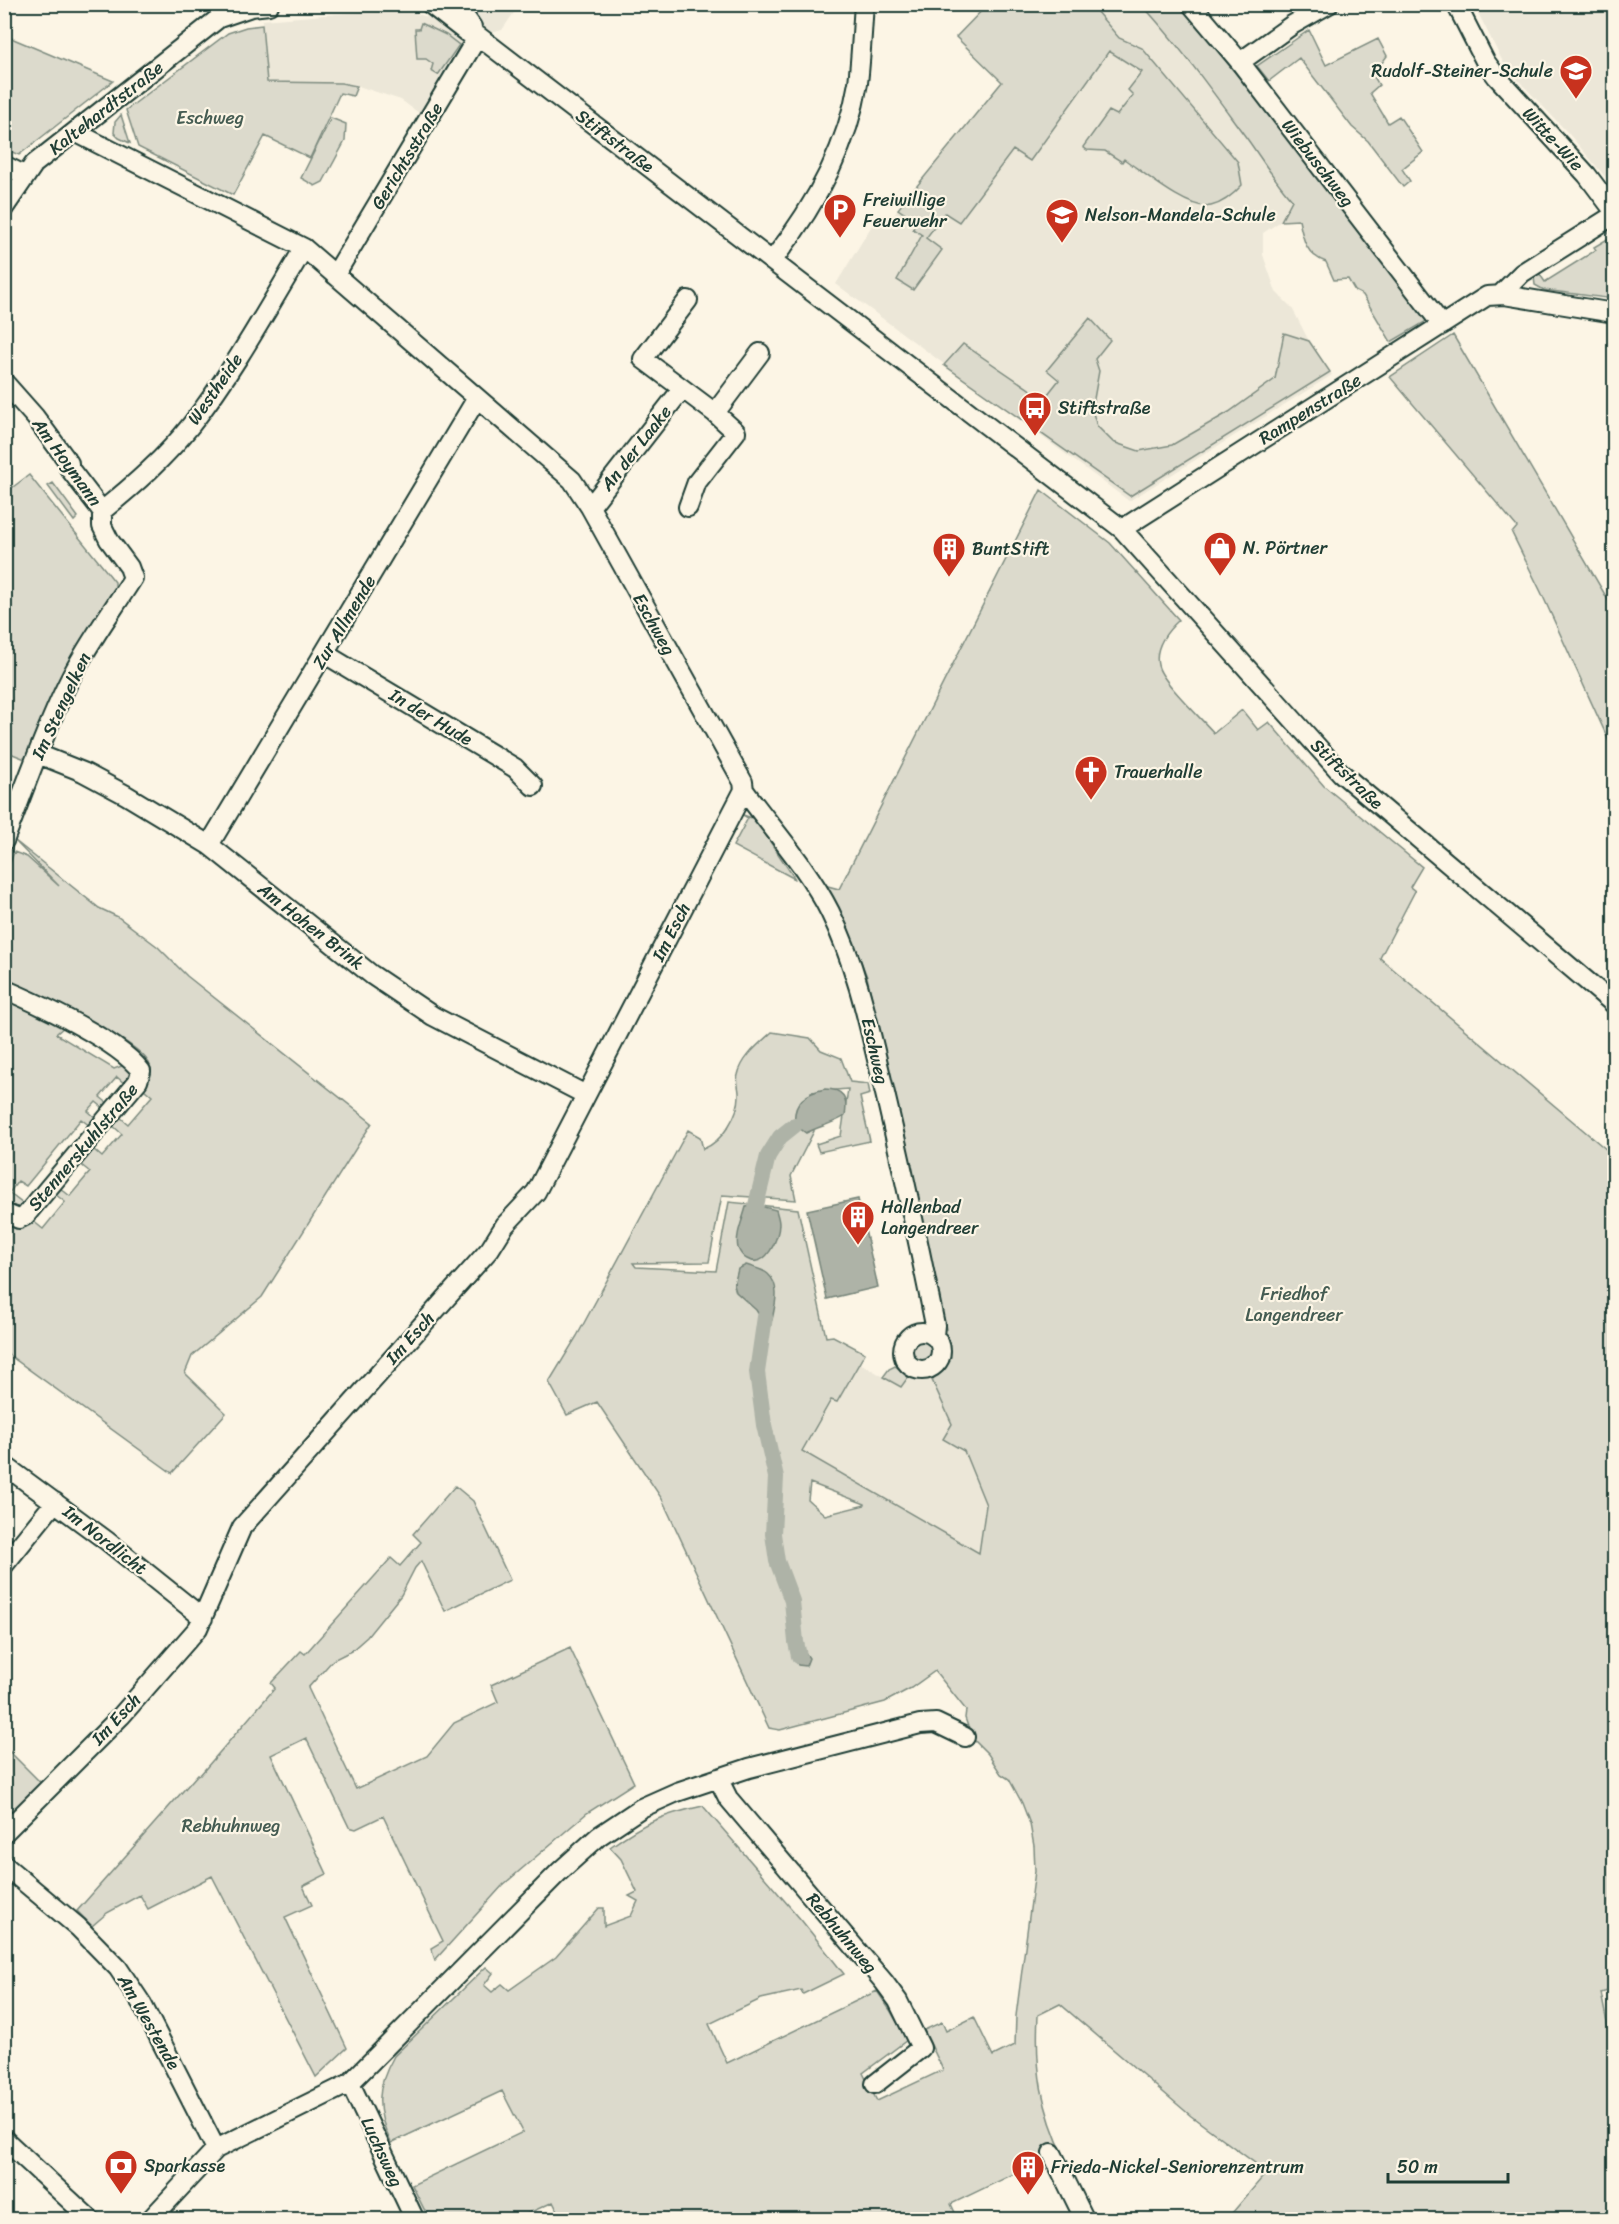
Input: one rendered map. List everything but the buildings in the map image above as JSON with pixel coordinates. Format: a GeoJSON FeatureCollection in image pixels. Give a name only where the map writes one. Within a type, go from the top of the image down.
{"type":"FeatureCollection","features":[{"type":"Feature","properties":{"kind":"street","name":"Stiftstraße"},"geometry":{"type":"LineString","coordinates":[[429,4],[466,32],[478,36]]}},
{"type":"Feature","properties":{"kind":"street","name":"Stiftstraße"},"geometry":{"type":"LineString","coordinates":[[456,4],[478,36],[1122,529],[1341,773],[1614,1004]]}},
{"type":"Feature","properties":{"kind":"street"},"geometry":{"type":"LineString","coordinates":[[772,261],[807,214],[820,192],[848,128],[858,83],[864,4]]}},
{"type":"Feature","properties":{"kind":"street","name":"Wiebuschweg"},"geometry":{"type":"LineString","coordinates":[[1191,4],[1240,62],[1442,325]]}},
{"type":"Feature","properties":{"kind":"street"},"geometry":{"type":"LineString","coordinates":[[1240,62],[1292,25],[1329,4]]}},
{"type":"Feature","properties":{"kind":"street","name":"Witte-Wie"},"geometry":{"type":"LineString","coordinates":[[1456,4],[1485,61],[1497,77],[1587,176],[1614,213]]}},
{"type":"Feature","properties":{"kind":"street","name":"Kaltehardtstraße"},"geometry":{"type":"LineString","coordinates":[[4,208],[34,164],[223,11],[269,5]]}},
{"type":"Feature","properties":{"kind":"street","name":"Gerichtsstraße"},"geometry":{"type":"LineString","coordinates":[[335,275],[478,36]]}},
{"type":"Feature","properties":{"kind":"street","name":"Eschweg"},"geometry":{"type":"LineString","coordinates":[[75,132],[304,248],[572,480],[590,507],[743,782],[744,790],[811,880],[838,931],[858,981],[904,1172],[935,1325],[934,1336],[939,1343],[941,1355],[940,1360],[932,1368],[921,1371],[910,1366],[903,1356],[904,1346],[910,1337],[921,1332],[934,1336]]}},
{"type":"Feature","properties":{"kind":"street"},"geometry":{"type":"LineString","coordinates":[[4,165],[26,176]]}},
{"type":"Feature","properties":{"kind":"street","name":"Rampenstraße"},"geometry":{"type":"LineString","coordinates":[[1500,295],[1522,273],[1614,213]]}},
{"type":"Feature","properties":{"kind":"street","name":"Westheide"},"geometry":{"type":"LineString","coordinates":[[102,511],[161,458],[189,427],[231,369],[304,248]]}},
{"type":"Feature","properties":{"kind":"street","name":"Rampenstraße"},"geometry":{"type":"LineString","coordinates":[[1122,529],[1487,296],[1500,295],[1614,313]]}},
{"type":"Feature","properties":{"kind":"street","name":"An der Laake"},"geometry":{"type":"LineString","coordinates":[[688,300],[643,359],[715,413],[736,432],[697,482],[688,507]]}},
{"type":"Feature","properties":{"kind":"street"},"geometry":{"type":"LineString","coordinates":[[715,413],[760,353]]}},
{"type":"Feature","properties":{"kind":"street","name":"Am Hoymann"},"geometry":{"type":"LineString","coordinates":[[4,382],[34,417],[102,511],[102,526],[109,540],[129,567],[133,578]]}},
{"type":"Feature","properties":{"kind":"street","name":"An der Laake"},"geometry":{"type":"LineString","coordinates":[[590,507],[682,389]]}},
{"type":"Feature","properties":{"kind":"street","name":"Zur Allmende"},"geometry":{"type":"LineString","coordinates":[[208,845],[477,398]]}},
{"type":"Feature","properties":{"kind":"street","name":"Im Stengelken"},"geometry":{"type":"LineString","coordinates":[[4,841],[52,719],[79,663],[133,578]]}},
{"type":"Feature","properties":{"kind":"street","name":"In der Hude"},"geometry":{"type":"LineString","coordinates":[[325,654],[515,768],[533,786]]}},
{"type":"Feature","properties":{"kind":"street","name":"Am Hohen Brink"},"geometry":{"type":"LineString","coordinates":[[38,754],[83,772],[126,795],[208,845],[372,975],[433,1016],[586,1095]]}},
{"type":"Feature","properties":{"kind":"street","name":"Im Esch"},"geometry":{"type":"LineString","coordinates":[[4,1833],[122,1716],[198,1629],[242,1527],[490,1249],[505,1225],[536,1192],[744,790]]}},
{"type":"Feature","properties":{"kind":"street","name":"Stennerskuhlstraße"},"geometry":{"type":"LineString","coordinates":[[4,989],[30,1000],[104,1041],[135,1062],[141,1071],[138,1081],[25,1216],[19,1219],[4,1213]]}},
{"type":"Feature","properties":{"kind":"street","name":"Im Nordlicht"},"geometry":{"type":"LineString","coordinates":[[4,1465],[203,1618]]}},
{"type":"Feature","properties":{"kind":"street"},"geometry":{"type":"LineString","coordinates":[[4,1565],[55,1502]]}},
{"type":"Feature","properties":{"kind":"street"},"geometry":{"type":"LineString","coordinates":[[150,2220],[216,2149],[350,2083],[559,1872],[592,1841],[641,1808],[677,1792],[749,1768],[920,1724],[936,1723],[965,1737]]}},
{"type":"Feature","properties":{"kind":"street","name":"Rebhuhnweg"},"geometry":{"type":"LineString","coordinates":[[718,1778],[728,1798],[898,2001],[921,2048],[875,2084]]}},
{"type":"Feature","properties":{"kind":"street","name":"Am Westende"},"geometry":{"type":"LineString","coordinates":[[4,1865],[78,1927],[118,1968],[142,2004],[216,2149]]}},
{"type":"Feature","properties":{"kind":"street","name":"Luchsweg"},"geometry":{"type":"LineString","coordinates":[[350,2083],[415,2220]]}},
{"type":"Feature","properties":{"kind":"street"},"geometry":{"type":"LineString","coordinates":[[4,2139],[91,2220]]}},
{"type":"Feature","properties":{"kind":"street"},"geometry":{"type":"LineString","coordinates":[[1052,2153],[1085,2220]]}},
{"type":"Feature","properties":{"kind":"shaded area"},"geometry":{"type":"Polygon","coordinates":[[[520,4],[502,30],[488,34],[474,23],[466,5],[520,4]]]}},
{"type":"Feature","properties":{"kind":"shaded area","name":"Nelson-Mandela-Schule"},"geometry":{"type":"Polygon","coordinates":[[[988,5],[1142,5],[1177,43],[1275,181],[1292,200],[1281,221],[1263,233],[1263,255],[1276,292],[1292,308],[1309,341],[1332,375],[1129,501],[836,284],[879,214],[891,221],[898,209],[1002,82],[956,37],[988,5]]]}},
{"type":"Feature","properties":{"kind":"shaded area","name":"Rudolf-Steiner-Schule"},"geometry":{"type":"Polygon","coordinates":[[[1474,5],[1614,5],[1614,190],[1569,134],[1505,66],[1474,5]]]}},
{"type":"Feature","properties":{"kind":"shaded area"},"geometry":{"type":"Polygon","coordinates":[[[388,10],[406,11],[428,17],[467,42],[423,116],[401,100],[352,84],[267,82],[262,20],[388,10]]]}},
{"type":"Feature","properties":{"kind":"shaded area"},"geometry":{"type":"Polygon","coordinates":[[[825,1089],[837,1091],[843,1096],[846,1104],[845,1116],[806,1133],[795,1125],[798,1105],[811,1093],[825,1089]]]}},
{"type":"Feature","properties":{"kind":"shaded area"},"geometry":{"type":"Polygon","coordinates":[[[858,1199],[878,1287],[827,1299],[807,1210],[858,1199]]]}},
{"type":"Feature","properties":{"kind":"shaded area"},"geometry":{"type":"Polygon","coordinates":[[[756,1205],[776,1210],[779,1224],[777,1237],[770,1251],[760,1260],[754,1261],[743,1256],[737,1243],[746,1207],[756,1205]]]}},
{"type":"Feature","properties":{"kind":"shaded area"},"geometry":{"type":"Polygon","coordinates":[[[746,1265],[768,1274],[775,1284],[776,1296],[772,1320],[763,1321],[756,1310],[736,1292],[734,1285],[738,1269],[746,1265]]]}},
{"type":"Feature","properties":{"kind":"shaded area"},"geometry":{"type":"Polygon","coordinates":[[[860,1363],[901,1387],[908,1377],[932,1380],[986,1505],[979,1553],[802,1451],[832,1400],[837,1402],[860,1363]]]}},
{"type":"Feature","properties":{"kind":"shaded area"},"geometry":{"type":"Polygon","coordinates":[[[796,1642],[809,1658],[806,1666],[798,1665],[795,1659],[793,1651],[796,1642]]]}},
{"type":"Feature","properties":{"kind":"green space"},"geometry":{"type":"Polygon","coordinates":[[[988,4],[1033,5],[1032,7],[1039,9],[1042,5],[1091,5],[1119,38],[1142,48],[1238,162],[1242,185],[1220,203],[1202,206],[1179,197],[1124,159],[1122,162],[1105,151],[1087,150],[1083,147],[1109,111],[1117,115],[1133,95],[1128,90],[1142,72],[1109,51],[1030,161],[1013,150],[959,222],[945,213],[926,238],[942,250],[913,290],[897,280],[922,235],[913,229],[917,222],[898,209],[1002,82],[956,37],[988,4]]]}},
{"type":"Feature","properties":{"kind":"green space"},"geometry":{"type":"Polygon","coordinates":[[[1142,5],[1180,5],[1313,168],[1427,320],[1425,322],[1391,342],[1363,295],[1355,291],[1348,279],[1334,280],[1326,262],[1314,255],[1306,246],[1299,220],[1281,221],[1292,200],[1197,71],[1142,5]]]}},
{"type":"Feature","properties":{"kind":"green space"},"geometry":{"type":"Polygon","coordinates":[[[421,23],[446,35],[459,45],[438,75],[431,71],[433,64],[426,59],[417,59],[415,29],[419,29],[421,23]]]}},
{"type":"Feature","properties":{"kind":"green space","name":"Eschweg"},"geometry":{"type":"Polygon","coordinates":[[[262,25],[267,82],[341,83],[357,86],[353,96],[340,93],[310,158],[265,136],[233,195],[138,147],[126,110],[228,33],[262,25]]]}},
{"type":"Feature","properties":{"kind":"green space"},"geometry":{"type":"Polygon","coordinates":[[[1309,30],[1326,65],[1378,39],[1387,56],[1373,75],[1379,85],[1370,93],[1388,123],[1399,116],[1423,152],[1402,169],[1410,181],[1403,187],[1368,141],[1352,127],[1299,58],[1269,81],[1257,66],[1309,30]]]}},
{"type":"Feature","properties":{"kind":"green space"},"geometry":{"type":"Polygon","coordinates":[[[4,35],[113,81],[19,155],[5,149],[4,35]]]}},
{"type":"Feature","properties":{"kind":"green space"},"geometry":{"type":"Polygon","coordinates":[[[121,115],[130,143],[114,133],[115,122],[121,115]]]}},
{"type":"Feature","properties":{"kind":"green space"},"geometry":{"type":"Polygon","coordinates":[[[331,118],[346,124],[345,141],[323,182],[315,186],[301,178],[331,118]]]}},
{"type":"Feature","properties":{"kind":"green space"},"geometry":{"type":"Polygon","coordinates":[[[1612,228],[1614,299],[1544,290],[1535,285],[1534,277],[1539,273],[1545,282],[1596,250],[1594,247],[1611,237],[1607,231],[1612,228]]]}},
{"type":"Feature","properties":{"kind":"green space"},"geometry":{"type":"Polygon","coordinates":[[[1090,318],[1110,340],[1095,359],[1099,371],[1092,410],[1097,426],[1113,442],[1139,451],[1172,445],[1229,412],[1275,379],[1284,333],[1309,341],[1330,372],[1130,496],[944,365],[963,344],[1044,399],[1059,380],[1047,370],[1090,318]]]}},
{"type":"Feature","properties":{"kind":"green space"},"geometry":{"type":"Polygon","coordinates":[[[1453,335],[1614,610],[1614,748],[1512,533],[1517,527],[1390,377],[1453,335]]]}},
{"type":"Feature","properties":{"kind":"green space"},"geometry":{"type":"Polygon","coordinates":[[[29,475],[115,582],[115,588],[70,660],[25,759],[5,751],[5,493],[29,475]]]}},
{"type":"Feature","properties":{"kind":"green space"},"geometry":{"type":"Polygon","coordinates":[[[53,483],[78,517],[74,521],[48,486],[53,483]]]}},
{"type":"Feature","properties":{"kind":"green space","name":"Friedhof Langendreer"},"geometry":{"type":"Polygon","coordinates":[[[1041,490],[1110,543],[1179,620],[1166,634],[1160,646],[1158,665],[1174,690],[1214,733],[1242,710],[1258,730],[1269,722],[1324,786],[1422,867],[1410,887],[1415,891],[1380,958],[1614,1156],[1614,1989],[1601,1993],[1614,2058],[1614,2219],[1227,2219],[1267,2172],[1191,2116],[1060,2004],[1038,2015],[1037,2035],[1039,2071],[1045,2106],[1065,2159],[1031,2177],[1026,2168],[951,2204],[958,2219],[562,2220],[553,2202],[516,2219],[429,2219],[412,2185],[523,2132],[502,2091],[391,2143],[382,2120],[380,2099],[384,2078],[394,2056],[486,1967],[493,1973],[484,1985],[492,1992],[502,1984],[509,1990],[556,1957],[599,1908],[604,1908],[604,1926],[631,1916],[638,1901],[629,1896],[637,1892],[621,1859],[610,1847],[644,1825],[676,1813],[703,1806],[802,1921],[844,1974],[803,1994],[801,1990],[761,1999],[709,2024],[727,2063],[877,1991],[907,2040],[863,2073],[877,2101],[943,2070],[924,2030],[942,2022],[946,2031],[974,2017],[993,2056],[1015,2045],[1016,2016],[1035,1871],[1034,1846],[1030,1824],[1022,1803],[1009,1779],[1001,1774],[988,1754],[972,1738],[965,1718],[966,1710],[935,1671],[911,1688],[885,1702],[780,1730],[769,1728],[662,1499],[597,1402],[567,1415],[549,1382],[577,1336],[688,1130],[700,1137],[703,1149],[723,1134],[733,1118],[739,1101],[737,1077],[740,1068],[752,1051],[772,1032],[810,1038],[821,1050],[841,1058],[850,1082],[868,1084],[870,1094],[860,1097],[870,1141],[819,1152],[816,1144],[841,1136],[848,1089],[811,1092],[814,1131],[791,1176],[796,1200],[722,1195],[709,1262],[633,1263],[636,1267],[716,1271],[729,1202],[798,1209],[826,1337],[833,1336],[865,1353],[837,1402],[831,1400],[802,1451],[979,1553],[986,1505],[964,1451],[943,1439],[952,1424],[932,1380],[948,1361],[942,1329],[946,1329],[867,977],[851,936],[824,885],[839,889],[1041,490]],[[810,1483],[808,1500],[825,1515],[865,1504],[810,1483]]]}},
{"type":"Feature","properties":{"kind":"green space"},"geometry":{"type":"Polygon","coordinates":[[[743,815],[755,819],[795,879],[733,846],[748,818],[743,815]]]}},
{"type":"Feature","properties":{"kind":"green space"},"geometry":{"type":"Polygon","coordinates":[[[14,840],[99,908],[118,917],[158,947],[187,976],[372,1123],[262,1297],[192,1356],[185,1373],[226,1413],[172,1473],[5,1352],[5,1224],[16,1229],[33,1221],[43,1229],[65,1202],[55,1194],[60,1188],[70,1196],[90,1172],[80,1164],[93,1149],[102,1157],[122,1134],[113,1126],[120,1117],[128,1124],[152,1096],[144,1089],[151,1076],[149,1063],[125,1041],[83,1017],[5,981],[5,877],[14,852],[27,857],[59,886],[14,840]]]}},
{"type":"Feature","properties":{"kind":"green space"},"geometry":{"type":"Polygon","coordinates":[[[4,998],[65,1026],[56,1034],[114,1069],[127,1064],[131,1073],[126,1085],[117,1077],[100,1097],[110,1105],[106,1110],[96,1102],[88,1111],[97,1119],[91,1127],[81,1119],[26,1186],[18,1181],[9,1193],[23,1204],[17,1208],[5,1202],[4,998]]]}},
{"type":"Feature","properties":{"kind":"green space"},"geometry":{"type":"Polygon","coordinates":[[[923,1341],[930,1344],[933,1351],[930,1358],[923,1361],[916,1358],[913,1351],[916,1344],[923,1341]]]}},
{"type":"Feature","properties":{"kind":"green space"},"geometry":{"type":"Polygon","coordinates":[[[895,1366],[909,1376],[901,1387],[883,1377],[889,1369],[895,1366]]]}},
{"type":"Feature","properties":{"kind":"green space"},"geometry":{"type":"Polygon","coordinates":[[[455,1486],[473,1501],[510,1580],[445,1611],[421,1561],[401,1595],[367,1637],[351,1651],[333,1660],[308,1688],[356,1789],[427,1756],[454,1723],[498,1702],[491,1685],[570,1648],[634,1783],[587,1813],[503,1885],[435,1960],[431,1948],[443,1941],[383,1816],[356,1829],[349,1827],[306,1738],[271,1755],[327,1874],[303,1886],[312,1905],[285,1917],[347,2048],[316,2077],[212,1876],[148,1909],[140,1895],[107,1913],[92,1926],[77,1911],[275,1688],[271,1683],[301,1651],[305,1654],[391,1558],[400,1566],[421,1542],[413,1534],[455,1486]]]}},
{"type":"Feature","properties":{"kind":"green space"},"geometry":{"type":"Polygon","coordinates":[[[5,1747],[41,1783],[5,1818],[5,1747]]]}},
{"type":"Feature","properties":{"kind":"waterway"},"geometry":{"type":"LineString","coordinates":[[756,1205],[768,1156],[780,1137],[795,1125]]}},
{"type":"Feature","properties":{"kind":"waterway"},"geometry":{"type":"LineString","coordinates":[[765,1317],[757,1372],[764,1425],[776,1477],[773,1534],[777,1561],[792,1601],[799,1656]]}},
{"type":"Feature","properties":{"kind":"place","name":"Rudolf-Steiner-Schule"},"geometry":{"type":"Point","coordinates":[1576,100]}},
{"type":"Feature","properties":{"kind":"place","name":"Freiwillige Feuerwehr"},"geometry":{"type":"Point","coordinates":[840,239]}},
{"type":"Feature","properties":{"kind":"place","name":"Nelson-Mandela-Schule"},"geometry":{"type":"Point","coordinates":[1062,244]}},
{"type":"Feature","properties":{"kind":"place","name":"Stiftstraße"},"geometry":{"type":"Point","coordinates":[1035,437]}},
{"type":"Feature","properties":{"kind":"place","name":"N. Pörtner"},"geometry":{"type":"Point","coordinates":[1220,577]}},
{"type":"Feature","properties":{"kind":"place","name":"BuntStift"},"geometry":{"type":"Point","coordinates":[949,578]}},
{"type":"Feature","properties":{"kind":"place","name":"Trauerhalle"},"geometry":{"type":"Point","coordinates":[1091,801]}},
{"type":"Feature","properties":{"kind":"place","name":"Hallenbad Langendreer"},"geometry":{"type":"Point","coordinates":[858,1246]}},
{"type":"Feature","properties":{"kind":"place","name":"Sparkasse"},"geometry":{"type":"Point","coordinates":[121,2195]}},
{"type":"Feature","properties":{"kind":"place","name":"Frieda-Nickel-Seniorenzentrum"},"geometry":{"type":"Point","coordinates":[1028,2196]}}]}
